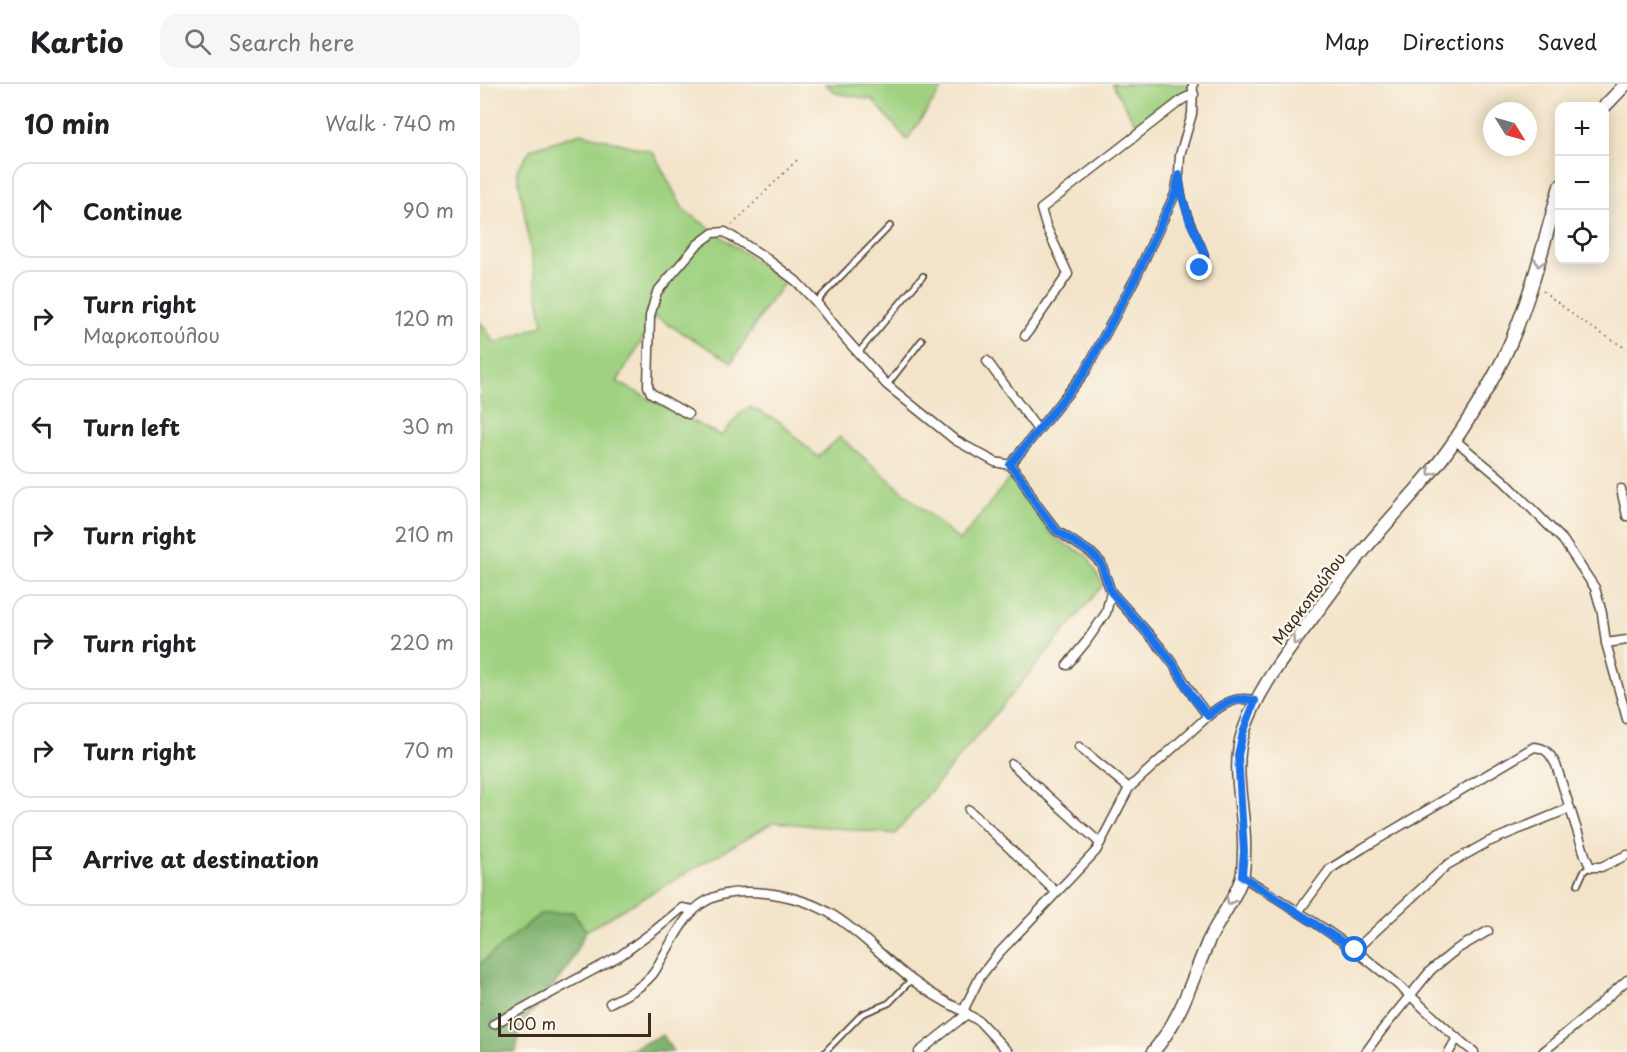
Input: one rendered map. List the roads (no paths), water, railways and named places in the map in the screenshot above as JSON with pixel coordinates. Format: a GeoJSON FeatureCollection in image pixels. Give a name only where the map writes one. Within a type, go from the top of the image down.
{"type":"FeatureCollection","features":[{"type":"Feature","properties":{"kind":"street"},"geometry":{"type":"LineString","coordinates":[[1010,465],[1085,372],[1137,275],[1175,194],[1180,155],[1192,114],[1193,84]]}},
{"type":"Feature","properties":{"kind":"street"},"geometry":{"type":"LineString","coordinates":[[1609,103],[1626,84]]}},
{"type":"Feature","properties":{"kind":"street"},"geometry":{"type":"LineString","coordinates":[[1025,336],[1068,274],[1046,226],[1041,209],[1183,99],[1194,94]]}},
{"type":"Feature","properties":{"kind":"street","name":"Μαρκοπούλου"},"geometry":{"type":"LineString","coordinates":[[1153,1052],[1178,1016],[1209,940],[1228,908],[1242,876],[1244,851],[1238,755],[1243,733],[1255,701],[1275,669],[1373,538],[1419,488],[1455,440],[1489,385],[1504,356],[1532,284],[1555,204]]}},
{"type":"Feature","properties":{"kind":"street"},"geometry":{"type":"LineString","coordinates":[[688,414],[651,393],[648,386],[650,315],[657,292],[698,244],[713,233],[725,232],[796,281],[887,385],[954,440],[995,462],[1010,465],[1057,531],[1091,553],[1101,563],[1111,592],[1161,648],[1208,716]]}},
{"type":"Feature","properties":{"kind":"street"},"geometry":{"type":"LineString","coordinates":[[987,361],[1038,430]]}},
{"type":"Feature","properties":{"kind":"street"},"geometry":{"type":"LineString","coordinates":[[1455,440],[1504,481],[1563,540],[1595,588],[1602,613],[1606,643],[1627,719]]}},
{"type":"Feature","properties":{"kind":"street"},"geometry":{"type":"LineString","coordinates":[[1621,489],[1627,516]]}},
{"type":"Feature","properties":{"kind":"street"},"geometry":{"type":"LineString","coordinates":[[1066,665],[1086,642],[1106,613],[1111,592]]}},
{"type":"Feature","properties":{"kind":"street"},"geometry":{"type":"LineString","coordinates":[[1606,643],[1627,640]]}},
{"type":"Feature","properties":{"kind":"street"},"geometry":{"type":"LineString","coordinates":[[919,1052],[965,1012],[981,976],[998,954],[1096,851],[1128,788],[1215,710],[1234,700],[1255,701]]}},
{"type":"Feature","properties":{"kind":"street"},"geometry":{"type":"LineString","coordinates":[[1079,747],[1128,788]]}},
{"type":"Feature","properties":{"kind":"street"},"geometry":{"type":"LineString","coordinates":[[1298,912],[1330,869],[1534,747],[1542,748],[1550,753],[1556,765],[1590,867],[1600,867],[1627,855]]}},
{"type":"Feature","properties":{"kind":"street"},"geometry":{"type":"LineString","coordinates":[[1012,764],[1100,843]]}},
{"type":"Feature","properties":{"kind":"street"},"geometry":{"type":"LineString","coordinates":[[1355,950],[1447,865],[1488,842],[1570,808]]}},
{"type":"Feature","properties":{"kind":"street"},"geometry":{"type":"LineString","coordinates":[[969,810],[1056,892]]}},
{"type":"Feature","properties":{"kind":"street"},"geometry":{"type":"LineString","coordinates":[[1242,876],[1383,971],[1474,1052]]}},
{"type":"Feature","properties":{"kind":"street"},"geometry":{"type":"LineString","coordinates":[[610,1003],[636,990],[653,974],[684,922],[703,902],[725,894],[749,891],[776,894],[830,913],[880,952],[911,980],[943,1002],[979,1021],[1008,1052]]}},
{"type":"Feature","properties":{"kind":"street"},"geometry":{"type":"LineString","coordinates":[[494,1024],[621,955],[682,909],[693,910]]}},
{"type":"Feature","properties":{"kind":"street"},"geometry":{"type":"LineString","coordinates":[[1366,1052],[1431,970],[1457,949],[1488,931]]}},
{"type":"Feature","properties":{"kind":"street"},"geometry":{"type":"LineString","coordinates":[[1543,1052],[1627,980]]}},
{"type":"Feature","properties":{"kind":"street"},"geometry":{"type":"LineString","coordinates":[[1449,1052],[1457,1038]]}},
{"type":"Feature","properties":{"kind":"lane"},"geometry":{"type":"LineString","coordinates":[[1179,174],[1182,196],[1190,222],[1205,254],[1205,262],[1200,268],[1191,272]]}},
{"type":"Feature","properties":{"kind":"lane"},"geometry":{"type":"LineString","coordinates":[[816,302],[890,226]]}},
{"type":"Feature","properties":{"kind":"lane"},"geometry":{"type":"LineString","coordinates":[[858,353],[923,276]]}},
{"type":"Feature","properties":{"kind":"lane"},"geometry":{"type":"LineString","coordinates":[[887,385],[922,340]]}},
{"type":"Feature","properties":{"kind":"lane"},"geometry":{"type":"LineString","coordinates":[[1578,884],[1584,871],[1590,867]]}},
{"type":"Feature","properties":{"kind":"lane"},"geometry":{"type":"LineString","coordinates":[[825,1052],[862,1014],[889,1003],[911,980]]}}]}
